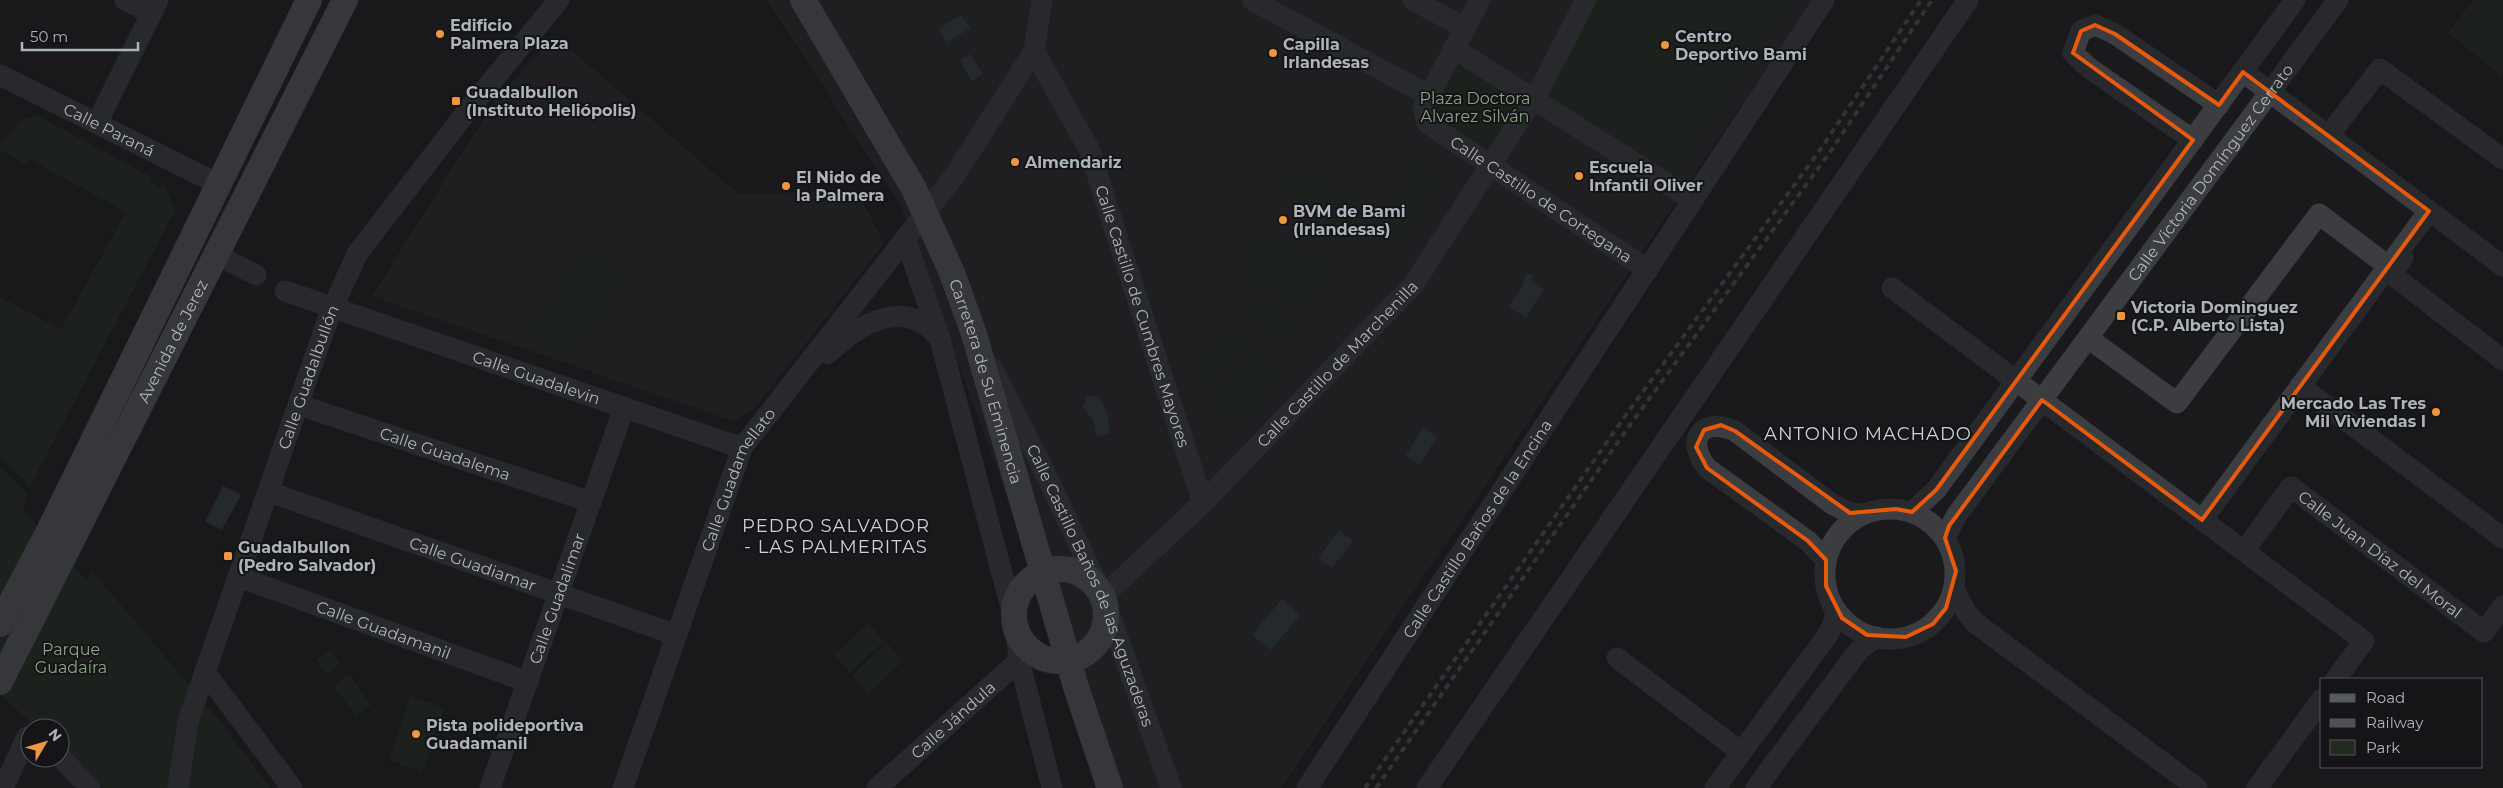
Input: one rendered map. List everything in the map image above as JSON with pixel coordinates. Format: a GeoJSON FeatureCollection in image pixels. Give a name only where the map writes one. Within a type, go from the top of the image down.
{"type":"FeatureCollection","features":[{"type":"Feature","properties":{"kind":"main road","name":"Avenida de Jerez"},"geometry":{"type":"LineString","coordinates":[[0,624],[48,531],[310,0]]}},
{"type":"Feature","properties":{"kind":"main road","name":"Avenida de Jerez"},"geometry":{"type":"LineString","coordinates":[[0,682],[345,0]]}},
{"type":"Feature","properties":{"kind":"main road","name":"Carretera de Su Eminencia"},"geometry":{"type":"LineString","coordinates":[[802,0],[926,211],[974,334],[1068,660],[1110,788]]}},
{"type":"Feature","properties":{"kind":"main road"},"geometry":{"type":"LineString","coordinates":[[1060,568],[1077,571],[1092,581],[1103,596],[1107,614],[1106,623],[1099,641],[1086,654],[1068,660],[1052,660],[1025,655],[1015,624],[1016,602],[1026,584],[1042,572],[1060,568]]}},
{"type":"Feature","properties":{"kind":"street"},"geometry":{"type":"LineString","coordinates":[[97,123],[155,7],[125,0]]}},
{"type":"Feature","properties":{"kind":"street","name":"Calle Guadalbullón"},"geometry":{"type":"LineString","coordinates":[[178,788],[188,722],[332,308],[357,254],[468,110],[559,0]]}},
{"type":"Feature","properties":{"kind":"street"},"geometry":{"type":"LineString","coordinates":[[1034,51],[1042,0]]}},
{"type":"Feature","properties":{"kind":"street"},"geometry":{"type":"LineString","coordinates":[[1254,0],[1428,95],[1480,0]]}},
{"type":"Feature","properties":{"kind":"street"},"geometry":{"type":"LineString","coordinates":[[1413,0],[1465,28]]}},
{"type":"Feature","properties":{"kind":"street","name":"Calle Castillo de Marchenilla"},"geometry":{"type":"LineString","coordinates":[[1103,596],[1203,503],[1413,285],[1532,100],[1586,0]]}},
{"type":"Feature","properties":{"kind":"street","name":"Calle Castillo Baños de la Encina"},"geometry":{"type":"LineString","coordinates":[[1307,788],[1824,0]]}},
{"type":"Feature","properties":{"kind":"street"},"geometry":{"type":"LineString","coordinates":[[1427,788],[1968,0]]}},
{"type":"Feature","properties":{"kind":"street","name":"Calle Victoria Domínguez Cerrato"},"geometry":{"type":"LineString","coordinates":[[1912,512],[1936,490],[2295,0]]}},
{"type":"Feature","properties":{"kind":"street","name":"Calle Victoria Domínguez Cerrato"},"geometry":{"type":"LineString","coordinates":[[1945,538],[1956,516],[2338,0]]}},
{"type":"Feature","properties":{"kind":"street"},"geometry":{"type":"LineString","coordinates":[[2193,140],[2089,68],[2073,53],[2081,31],[2095,25],[2115,34],[2219,105]]}},
{"type":"Feature","properties":{"kind":"street"},"geometry":{"type":"LineString","coordinates":[[1453,48],[1532,100],[1693,200]]}},
{"type":"Feature","properties":{"kind":"street","name":"Calle Guadamellato"},"geometry":{"type":"LineString","coordinates":[[623,788],[742,448],[955,175],[1034,51]]}},
{"type":"Feature","properties":{"kind":"street","name":"Calle Castillo de Cumbres Mayores"},"geometry":{"type":"LineString","coordinates":[[1034,51],[1089,148],[1203,503]]}},
{"type":"Feature","properties":{"kind":"street"},"geometry":{"type":"LineString","coordinates":[[2329,135],[2380,69],[2503,159]]}},
{"type":"Feature","properties":{"kind":"street"},"geometry":{"type":"LineString","coordinates":[[2243,72],[2503,266]]}},
{"type":"Feature","properties":{"kind":"street","name":"Calle Paraná"},"geometry":{"type":"LineString","coordinates":[[0,75],[218,184]]}},
{"type":"Feature","properties":{"kind":"street","name":"Calle Castillo de Cortegana"},"geometry":{"type":"LineString","coordinates":[[1428,95],[1423,107],[1427,124],[1648,270]]}},
{"type":"Feature","properties":{"kind":"street"},"geometry":{"type":"LineString","coordinates":[[2202,520],[2429,211]]}},
{"type":"Feature","properties":{"kind":"street"},"geometry":{"type":"LineString","coordinates":[[2088,338],[2177,404],[2319,214],[2503,369]]}},
{"type":"Feature","properties":{"kind":"street"},"geometry":{"type":"LineString","coordinates":[[2503,276],[2431,221],[2391,274],[2503,360]]}},
{"type":"Feature","properties":{"kind":"street"},"geometry":{"type":"LineString","coordinates":[[905,238],[940,339],[1015,624]]}},
{"type":"Feature","properties":{"kind":"street"},"geometry":{"type":"LineString","coordinates":[[217,255],[256,275]]}},
{"type":"Feature","properties":{"kind":"street"},"geometry":{"type":"LineString","coordinates":[[1892,288],[2364,641],[2337,678]]}},
{"type":"Feature","properties":{"kind":"street","name":"Calle Guadalevin"},"geometry":{"type":"LineString","coordinates":[[284,291],[742,448]]}},
{"type":"Feature","properties":{"kind":"street"},"geometry":{"type":"LineString","coordinates":[[789,387],[849,334],[878,319],[892,316],[906,317],[933,330],[940,339]]}},
{"type":"Feature","properties":{"kind":"street","name":"Calle Castillo Baños de las Aguzaderas"},"geometry":{"type":"LineString","coordinates":[[974,334],[1039,460],[1103,596],[1171,788]]}},
{"type":"Feature","properties":{"kind":"street"},"geometry":{"type":"LineString","coordinates":[[2300,386],[2503,538]]}},
{"type":"Feature","properties":{"kind":"street","name":"Calle Guadalema"},"geometry":{"type":"LineString","coordinates":[[299,405],[591,502]]}},
{"type":"Feature","properties":{"kind":"street","name":"Calle Guadalimar"},"geometry":{"type":"LineString","coordinates":[[490,788],[624,408]]}},
{"type":"Feature","properties":{"kind":"street"},"geometry":{"type":"LineString","coordinates":[[1826,560],[1808,540],[1707,468],[1700,458],[1696,447],[1698,438],[1704,430],[1712,425],[1722,425],[1735,431],[1832,504],[1850,513],[1864,514]]}},
{"type":"Feature","properties":{"kind":"street","name":"Calle Juan Díaz del Moral"},"geometry":{"type":"LineString","coordinates":[[2244,551],[2291,487],[2484,632],[2503,606]]}},
{"type":"Feature","properties":{"kind":"street","name":"Calle Guadiamar"},"geometry":{"type":"LineString","coordinates":[[269,492],[676,635]]}},
{"type":"Feature","properties":{"kind":"street"},"geometry":{"type":"LineString","coordinates":[[1933,624],[1946,608],[1954,589],[1954,562],[1945,538],[1930,522],[1912,512],[1896,509],[1880,509],[1864,514],[1851,522],[1840,532],[1831,546],[1826,560],[1826,586],[1836,610],[1850,625],[1876,637],[1891,639],[1906,637],[1933,624],[1955,618],[1974,622]]}},
{"type":"Feature","properties":{"kind":"street","name":"Calle Guadamanil"},"geometry":{"type":"LineString","coordinates":[[238,577],[528,682]]}},
{"type":"Feature","properties":{"kind":"street"},"geometry":{"type":"LineString","coordinates":[[1954,589],[1966,612],[1974,622],[2197,788]]}},
{"type":"Feature","properties":{"kind":"street"},"geometry":{"type":"LineString","coordinates":[[1715,788],[1827,636],[1834,622],[1836,610]]}},
{"type":"Feature","properties":{"kind":"street"},"geometry":{"type":"LineString","coordinates":[[1756,788],[1859,650],[1876,637]]}},
{"type":"Feature","properties":{"kind":"street"},"geometry":{"type":"LineString","coordinates":[[1025,655],[1052,788]]}},
{"type":"Feature","properties":{"kind":"street","name":"Calle Jándula"},"geometry":{"type":"LineString","coordinates":[[877,788],[1025,655]]}},
{"type":"Feature","properties":{"kind":"street"},"geometry":{"type":"LineString","coordinates":[[1617,658],[1741,752]]}},
{"type":"Feature","properties":{"kind":"street"},"geometry":{"type":"LineString","coordinates":[[205,672],[292,788]]}},
{"type":"Feature","properties":{"kind":"street"},"geometry":{"type":"LineString","coordinates":[[2257,788],[2320,702]]}},
{"type":"Feature","properties":{"kind":"street"},"geometry":{"type":"LineString","coordinates":[[3,788],[20,755]]}},
{"type":"Feature","properties":{"kind":"street"},"geometry":{"type":"LineString","coordinates":[[70,767],[90,788]]}},
{"type":"Feature","properties":{"kind":"highlighted area"},"geometry":{"type":"Polygon","coordinates":[[[2095,25],[2115,34],[2219,105],[2243,72],[2429,211],[2202,520],[2042,400],[1949,526],[1945,538],[1956,571],[1946,608],[1933,624],[1906,637],[1867,635],[1842,618],[1826,586],[1826,560],[1808,541],[1707,468],[1696,447],[1704,430],[1721,425],[1735,431],[1850,513],[1896,509],[1912,512],[1936,490],[2193,140],[2073,53],[2081,31],[2095,25]]]}},
{"type":"Feature","properties":{"kind":"shaded area"},"geometry":{"type":"Polygon","coordinates":[[[763,0],[1812,0],[1281,788],[1114,788],[900,205],[769,3],[763,0]]]}},
{"type":"Feature","properties":{"kind":"shaded area"},"geometry":{"type":"Polygon","coordinates":[[[2473,0],[2503,0],[2503,72],[2501,76],[2448,33],[2473,0]]]}},
{"type":"Feature","properties":{"kind":"shaded area"},"geometry":{"type":"Polygon","coordinates":[[[961,15],[971,28],[947,42],[938,29],[961,15]]]}},
{"type":"Feature","properties":{"kind":"shaded area"},"geometry":{"type":"Polygon","coordinates":[[[555,36],[738,194],[857,191],[884,243],[755,408],[734,421],[372,296],[497,98],[555,36]]]}},
{"type":"Feature","properties":{"kind":"shaded area"},"geometry":{"type":"Polygon","coordinates":[[[970,54],[983,74],[972,81],[960,60],[970,54]]]}},
{"type":"Feature","properties":{"kind":"shaded area"},"geometry":{"type":"Polygon","coordinates":[[[1527,273],[1533,276],[1531,280],[1544,289],[1526,318],[1509,307],[1525,282],[1523,280],[1527,273]]]}},
{"type":"Feature","properties":{"kind":"shaded area"},"geometry":{"type":"Polygon","coordinates":[[[1087,396],[1099,397],[1108,413],[1109,434],[1097,437],[1093,419],[1083,408],[1087,396]]]}},
{"type":"Feature","properties":{"kind":"shaded area"},"geometry":{"type":"Polygon","coordinates":[[[1423,428],[1437,437],[1419,465],[1406,455],[1423,428]]]}},
{"type":"Feature","properties":{"kind":"shaded area"},"geometry":{"type":"Polygon","coordinates":[[[223,486],[241,495],[222,530],[205,521],[223,486]]]}},
{"type":"Feature","properties":{"kind":"shaded area"},"geometry":{"type":"Polygon","coordinates":[[[1339,530],[1353,541],[1332,568],[1318,558],[1339,530]]]}},
{"type":"Feature","properties":{"kind":"shaded area"},"geometry":{"type":"Polygon","coordinates":[[[1282,599],[1300,615],[1271,650],[1252,635],[1282,599]]]}},
{"type":"Feature","properties":{"kind":"green space","name":"Centro Deportivo Bami"},"geometry":{"type":"Polygon","coordinates":[[[1594,0],[1789,0],[1677,172],[1546,91],[1594,0]]]}},
{"type":"Feature","properties":{"kind":"green space"},"geometry":{"type":"Polygon","coordinates":[[[2482,0],[2503,0],[2503,60],[2497,68],[2455,38],[2482,0]]]}},
{"type":"Feature","properties":{"kind":"green space","name":"Plaza Doctora Alvarez Silván"},"geometry":{"type":"Polygon","coordinates":[[[1461,65],[1519,100],[1489,149],[1431,114],[1461,65]]]}},
{"type":"Feature","properties":{"kind":"green space"},"geometry":{"type":"Polygon","coordinates":[[[36,115],[151,177],[149,182],[160,188],[163,183],[175,210],[30,486],[0,457],[0,297],[61,330],[126,212],[28,158],[25,164],[0,150],[0,145],[21,121],[36,115]]]}},
{"type":"Feature","properties":{"kind":"green space"},"geometry":{"type":"Polygon","coordinates":[[[1415,159],[1444,176],[1406,246],[1378,230],[1415,159]]]}},
{"type":"Feature","properties":{"kind":"green space"},"geometry":{"type":"Polygon","coordinates":[[[1295,163],[1368,203],[1350,236],[1277,196],[1295,163]]]}},
{"type":"Feature","properties":{"kind":"green space"},"geometry":{"type":"Polygon","coordinates":[[[1260,226],[1332,266],[1305,312],[1236,273],[1260,226]]]}},
{"type":"Feature","properties":{"kind":"green space"},"geometry":{"type":"Polygon","coordinates":[[[591,244],[631,276],[564,358],[525,326],[591,244]]]}},
{"type":"Feature","properties":{"kind":"green space"},"geometry":{"type":"Polygon","coordinates":[[[1261,296],[1302,321],[1288,345],[1246,321],[1261,296]]]}},
{"type":"Feature","properties":{"kind":"green space"},"geometry":{"type":"Polygon","coordinates":[[[1232,327],[1250,347],[1210,384],[1192,364],[1232,327]]]}},
{"type":"Feature","properties":{"kind":"green space"},"geometry":{"type":"Polygon","coordinates":[[[1261,353],[1286,377],[1238,427],[1213,403],[1261,353]]]}},
{"type":"Feature","properties":{"kind":"green space","name":"Parque Guadaíra"},"geometry":{"type":"Polygon","coordinates":[[[0,466],[27,493],[23,509],[87,582],[92,571],[217,718],[270,788],[104,788],[70,756],[70,718],[26,718],[0,695],[0,466]]]}},
{"type":"Feature","properties":{"kind":"green space"},"geometry":{"type":"Polygon","coordinates":[[[868,623],[884,641],[850,673],[834,655],[868,623]]]}},
{"type":"Feature","properties":{"kind":"green space"},"geometry":{"type":"Polygon","coordinates":[[[887,643],[903,661],[868,693],[852,675],[887,643]]]}},
{"type":"Feature","properties":{"kind":"green space"},"geometry":{"type":"Polygon","coordinates":[[[330,650],[340,663],[327,674],[316,660],[330,650]]]}},
{"type":"Feature","properties":{"kind":"green space"},"geometry":{"type":"Polygon","coordinates":[[[350,675],[371,705],[356,716],[334,686],[350,675]]]}},
{"type":"Feature","properties":{"kind":"green space","name":"Pista polideportiva Guadamanil"},"geometry":{"type":"Polygon","coordinates":[[[410,696],[444,708],[422,772],[389,760],[410,696]]]}},
{"type":"Feature","properties":{"kind":"railway"},"geometry":{"type":"LineString","coordinates":[[1365,788],[1623,419],[1820,150],[1921,0]]}},
{"type":"Feature","properties":{"kind":"railway"},"geometry":{"type":"LineString","coordinates":[[1376,788],[1630,425],[1828,155],[1932,0]]}},
{"type":"Feature","properties":{"kind":"place","name":"Edificio Palmera Plaza"},"geometry":{"type":"Point","coordinates":[440,34]}},
{"type":"Feature","properties":{"kind":"place","name":"Centro Deportivo Bami"},"geometry":{"type":"Point","coordinates":[1665,45]}},
{"type":"Feature","properties":{"kind":"place","name":"Capilla Irlandesas"},"geometry":{"type":"Point","coordinates":[1273,53]}},
{"type":"Feature","properties":{"kind":"place","name":"Guadalbullon (Instituto Heliópolis)"},"geometry":{"type":"Point","coordinates":[456,101]}},
{"type":"Feature","properties":{"kind":"place","name":"Almendariz"},"geometry":{"type":"Point","coordinates":[1015,162]}},
{"type":"Feature","properties":{"kind":"place","name":"Escuela Infantil Oliver"},"geometry":{"type":"Point","coordinates":[1579,176]}},
{"type":"Feature","properties":{"kind":"place","name":"El Nido de la Palmera"},"geometry":{"type":"Point","coordinates":[786,186]}},
{"type":"Feature","properties":{"kind":"place","name":"BVM de Bami (Irlandesas)"},"geometry":{"type":"Point","coordinates":[1283,220]}},
{"type":"Feature","properties":{"kind":"place","name":"Victoria Dominguez (C.P. Alberto Lista)"},"geometry":{"type":"Point","coordinates":[2121,316]}},
{"type":"Feature","properties":{"kind":"place","name":"Mercado Las Tres Mil Viviendas I"},"geometry":{"type":"Point","coordinates":[2436,412]}},
{"type":"Feature","properties":{"kind":"place","name":"Guadalbullon (Pedro Salvador)"},"geometry":{"type":"Point","coordinates":[228,556]}},
{"type":"Feature","properties":{"kind":"place","name":"Pista polideportiva Guadamanil"},"geometry":{"type":"Point","coordinates":[416,734]}},
{"type":"Feature","properties":{"kind":"district","name":"ANTONIO MACHADO"},"geometry":{"type":"Point","coordinates":[1868,434]}},
{"type":"Feature","properties":{"kind":"district","name":"PEDRO SALVADOR - LAS PALMERITAS"},"geometry":{"type":"Point","coordinates":[836,536]}}]}
